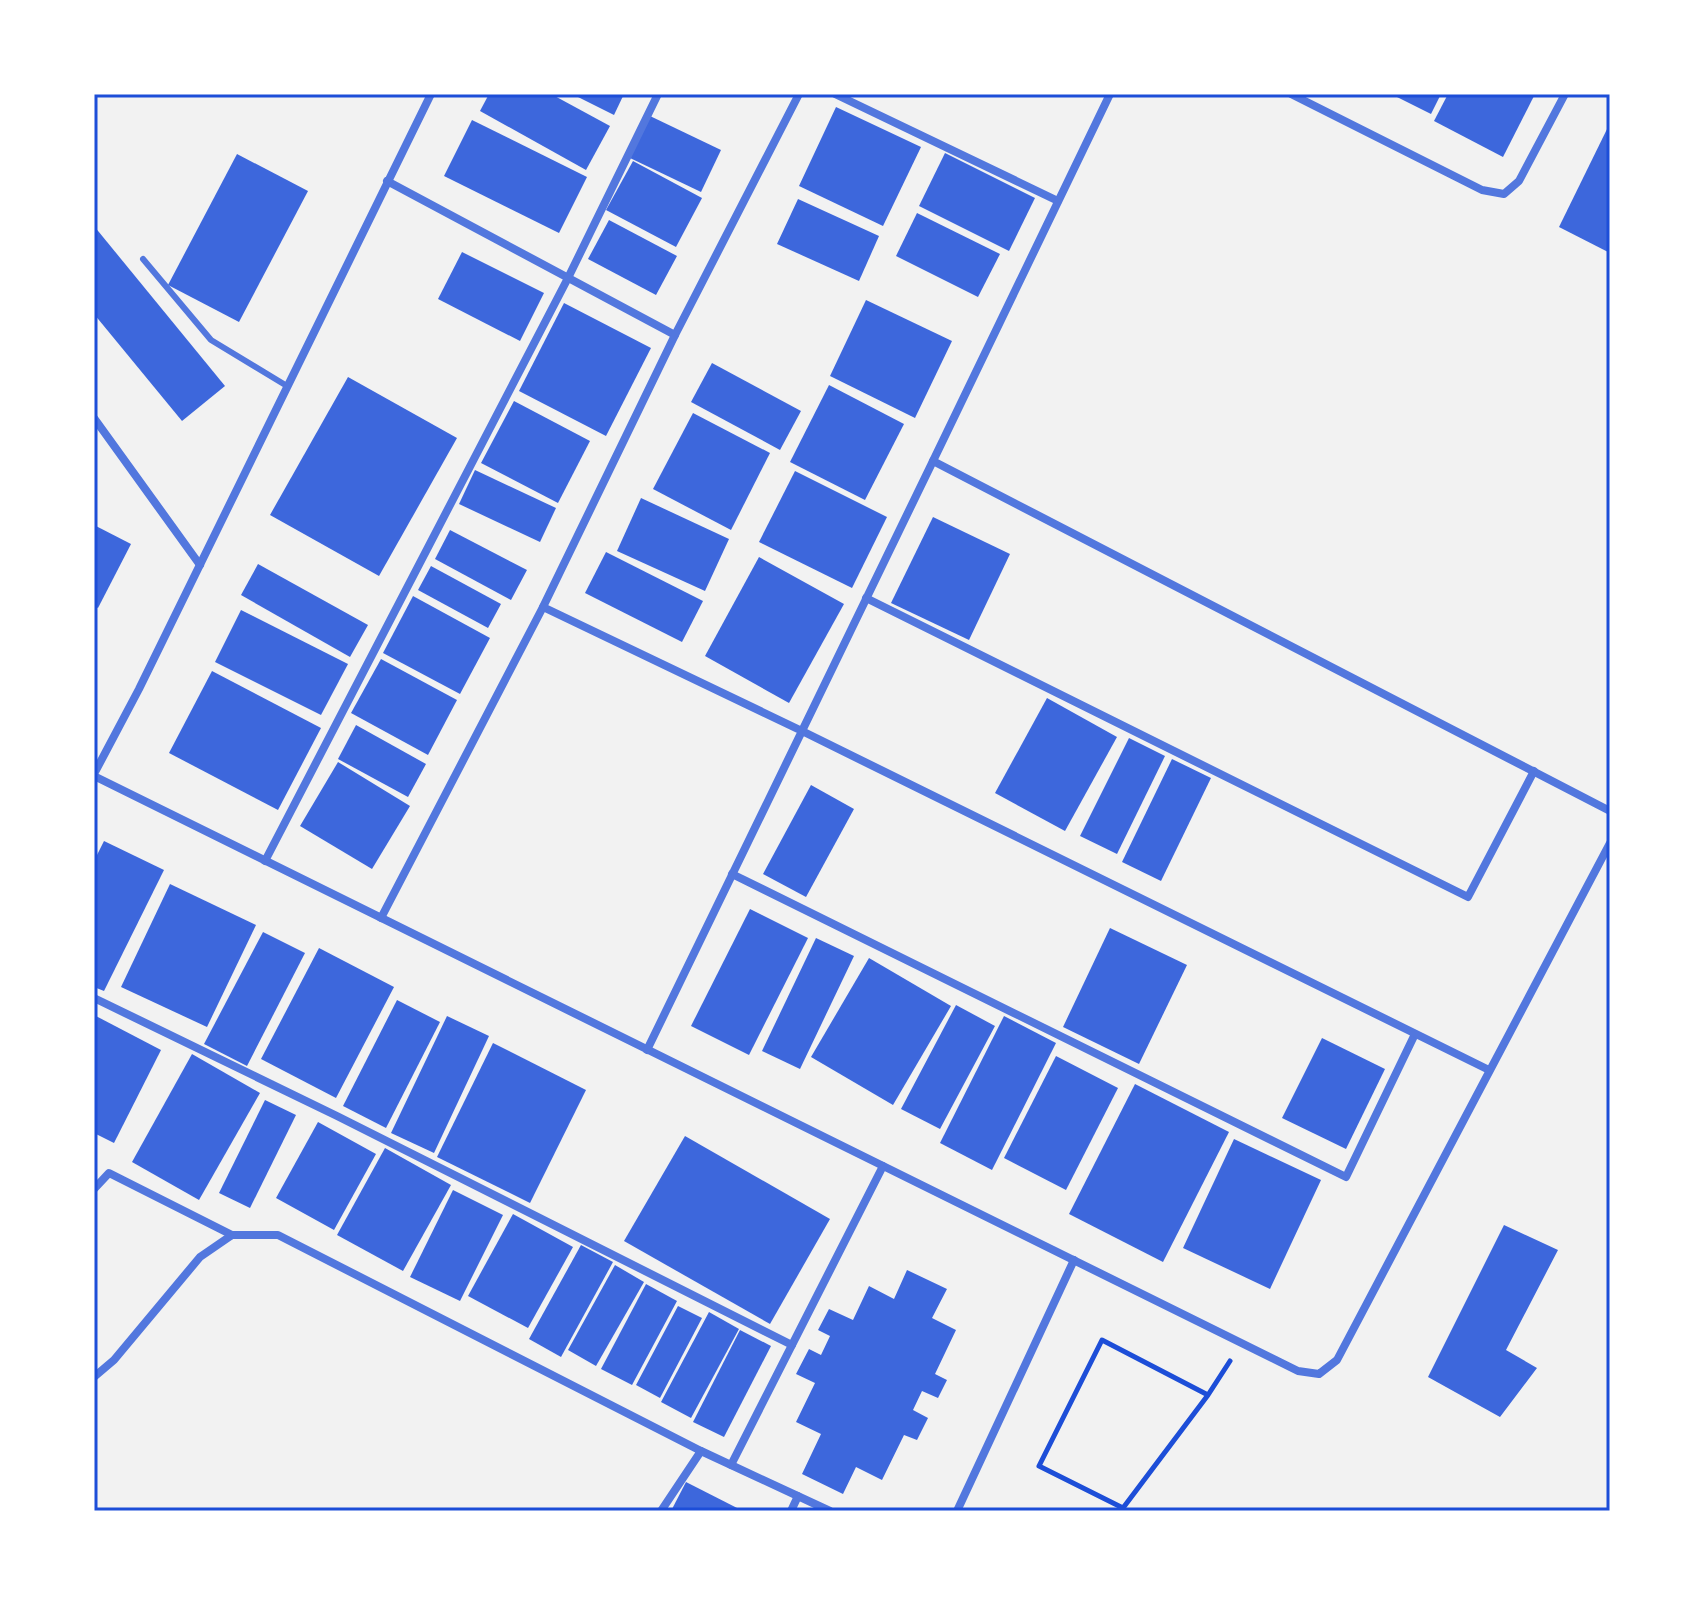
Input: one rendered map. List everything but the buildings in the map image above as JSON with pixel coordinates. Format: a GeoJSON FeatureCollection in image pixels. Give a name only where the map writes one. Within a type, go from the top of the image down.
{"type":"FeatureCollection","features":[{"type":"Feature","properties":{"kind":"street"},"geometry":{"type":"LineString","coordinates":[[431,94],[94,775],[1242,1344],[1298,1371],[1319,1374],[1337,1360],[1610,843]]}},
{"type":"Feature","properties":{"kind":"street"},"geometry":{"type":"LineString","coordinates":[[265,861],[568,278],[658,94]]}},
{"type":"Feature","properties":{"kind":"street"},"geometry":{"type":"LineString","coordinates":[[381,918],[543,607],[675,335],[799,94]]}},
{"type":"Feature","properties":{"kind":"street"},"geometry":{"type":"LineString","coordinates":[[835,94],[1058,201]]}},
{"type":"Feature","properties":{"kind":"street"},"geometry":{"type":"LineString","coordinates":[[647,1050],[1110,94]]}},
{"type":"Feature","properties":{"kind":"street"},"geometry":{"type":"LineString","coordinates":[[1291,94],[1482,190],[1504,194],[1519,181],[1565,94]]}},
{"type":"Feature","properties":{"kind":"street"},"geometry":{"type":"LineString","coordinates":[[387,181],[675,335]]}},
{"type":"Feature","properties":{"kind":"street"},"geometry":{"type":"LineString","coordinates":[[94,418],[200,565]]}},
{"type":"Feature","properties":{"kind":"street"},"geometry":{"type":"LineString","coordinates":[[933,461],[1610,811]]}},
{"type":"Feature","properties":{"kind":"street"},"geometry":{"type":"LineString","coordinates":[[866,598],[1468,897],[1534,771]]}},
{"type":"Feature","properties":{"kind":"street"},"geometry":{"type":"LineString","coordinates":[[543,607],[802,731],[1489,1070]]}},
{"type":"Feature","properties":{"kind":"street"},"geometry":{"type":"LineString","coordinates":[[732,874],[1346,1177],[1415,1034]]}},
{"type":"Feature","properties":{"kind":"street"},"geometry":{"type":"LineString","coordinates":[[94,998],[337,1116],[792,1345]]}},
{"type":"Feature","properties":{"kind":"street"},"geometry":{"type":"LineString","coordinates":[[731,1465],[883,1166]]}},
{"type":"Feature","properties":{"kind":"street"},"geometry":{"type":"LineString","coordinates":[[94,1189],[109,1173],[232,1235],[278,1235],[701,1451],[830,1511]]}},
{"type":"Feature","properties":{"kind":"street"},"geometry":{"type":"LineString","coordinates":[[94,1377],[114,1360],[200,1257],[232,1235]]}},
{"type":"Feature","properties":{"kind":"street"},"geometry":{"type":"LineString","coordinates":[[957,1511],[1074,1260]]}},
{"type":"Feature","properties":{"kind":"street"},"geometry":{"type":"LineString","coordinates":[[661,1511],[701,1451]]}},
{"type":"Feature","properties":{"kind":"street"},"geometry":{"type":"LineString","coordinates":[[791,1511],[798,1496]]}},
{"type":"Feature","properties":{"kind":"lane"},"geometry":{"type":"LineString","coordinates":[[143,259],[211,340],[287,386]]}},
{"type":"Feature","properties":{"kind":"path"},"geometry":{"type":"LineString","coordinates":[[1208,1395],[1102,1340],[1039,1466],[1123,1508],[1208,1395],[1242,1344]]}}]}
